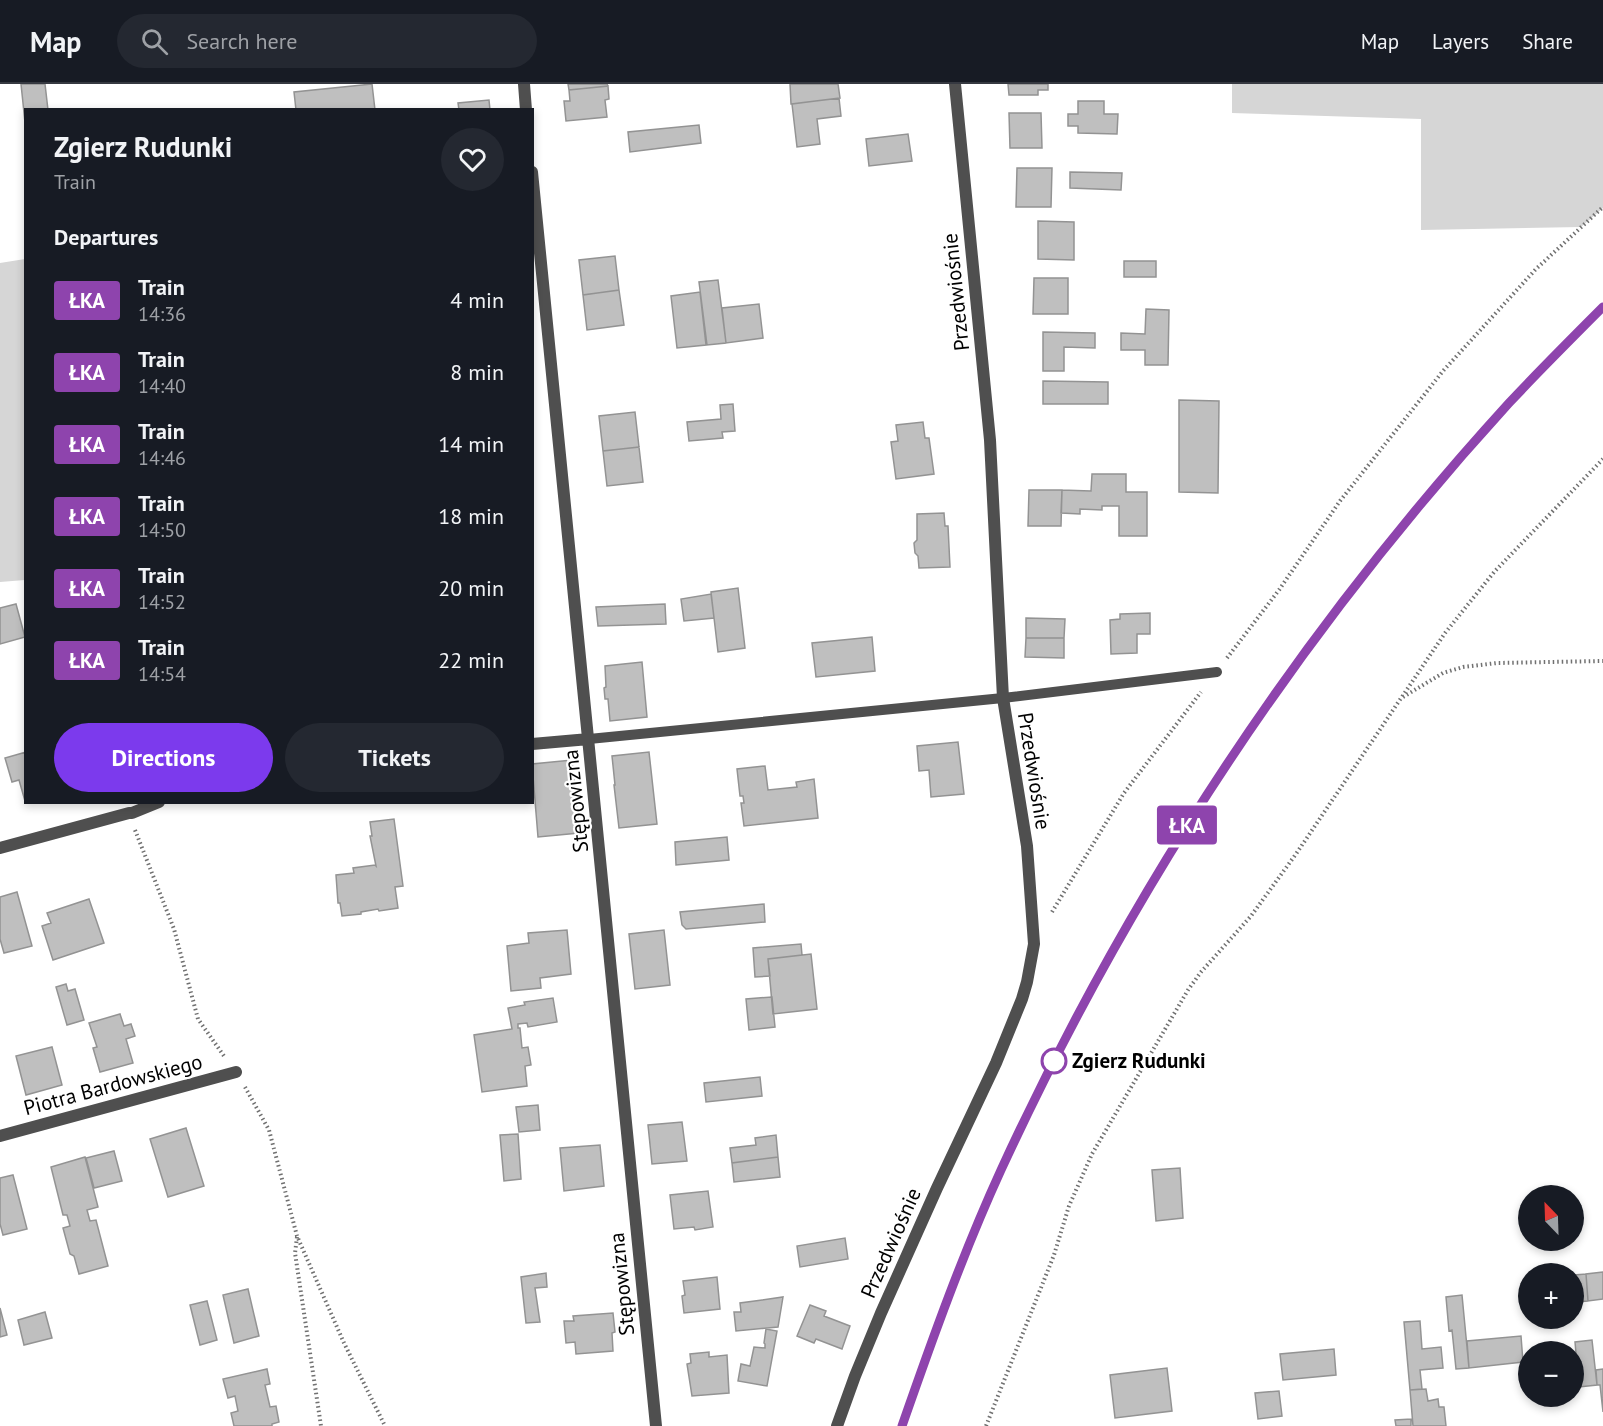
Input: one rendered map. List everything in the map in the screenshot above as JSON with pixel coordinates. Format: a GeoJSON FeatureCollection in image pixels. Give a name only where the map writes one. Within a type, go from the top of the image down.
{"type":"FeatureCollection","features":[{"type":"Feature","properties":{"kind":"street"},"geometry":{"type":"LineString","coordinates":[[524,84],[526,108]]}},
{"type":"Feature","properties":{"kind":"street","name":"Przedwiośnie"},"geometry":{"type":"LineString","coordinates":[[837,1426],[881,1313],[996,1063],[1022,999],[1034,944],[1027,846],[1003,698],[990,440],[956,84]]}},
{"type":"Feature","properties":{"kind":"street","name":"Stępowizna"},"geometry":{"type":"LineString","coordinates":[[534,192],[656,1426]]}},
{"type":"Feature","properties":{"kind":"street"},"geometry":{"type":"LineString","coordinates":[[534,744],[589,740]]}},
{"type":"Feature","properties":{"kind":"street"},"geometry":{"type":"LineString","coordinates":[[0,848],[128,808],[132,813],[154,804]]}},
{"type":"Feature","properties":{"kind":"street","name":"Piotra Bardowskiego"},"geometry":{"type":"LineString","coordinates":[[0,1136],[236,1072]]}},
{"type":"Feature","properties":{"kind":"lane"},"geometry":{"type":"LineString","coordinates":[[589,740],[1003,698],[1217,672]]}},
{"type":"Feature","properties":{"kind":"path"},"geometry":{"type":"LineString","coordinates":[[1034,944],[1124,793],[1279,590],[1340,501],[1443,370],[1536,269],[1603,207]]}},
{"type":"Feature","properties":{"kind":"path"},"geometry":{"type":"LineString","coordinates":[[987,1426],[1054,1255],[1069,1206],[1092,1154],[1188,990],[1251,916],[1296,854],[1445,633],[1495,571],[1603,459]]}},
{"type":"Feature","properties":{"kind":"path"},"geometry":{"type":"LineString","coordinates":[[1402,697],[1443,673],[1463,667],[1497,663],[1603,661]]}},
{"type":"Feature","properties":{"kind":"path"},"geometry":{"type":"LineString","coordinates":[[128,808],[138,841],[174,929],[198,1019],[236,1072],[269,1130],[297,1236],[344,1343],[385,1426]]}},
{"type":"Feature","properties":{"kind":"path"},"geometry":{"type":"LineString","coordinates":[[297,1236],[295,1253],[321,1426]]}},
{"type":"Feature","properties":{"kind":"shaded area"},"geometry":{"type":"Polygon","coordinates":[[[1232,84],[1603,84],[1603,208],[1581,227],[1421,230],[1421,119],[1232,113],[1232,84]]]}},
{"type":"Feature","properties":{"kind":"shaded area"},"geometry":{"type":"Polygon","coordinates":[[[24,259],[24,580],[0,582],[0,263],[24,259]]]}},
{"type":"Feature","properties":{"kind":"building"},"geometry":{"type":"Polygon","coordinates":[[[21,84],[45,84],[48,108],[24,108],[24,113],[21,84]]]}},
{"type":"Feature","properties":{"kind":"building"},"geometry":{"type":"Polygon","coordinates":[[[372,84],[375,108],[296,108],[294,92],[372,84]]]}},
{"type":"Feature","properties":{"kind":"building"},"geometry":{"type":"Polygon","coordinates":[[[568,84],[607,84],[608,86],[569,90],[568,84]]]}},
{"type":"Feature","properties":{"kind":"building"},"geometry":{"type":"Polygon","coordinates":[[[790,84],[838,84],[840,98],[791,104],[790,84]]]}},
{"type":"Feature","properties":{"kind":"building"},"geometry":{"type":"Polygon","coordinates":[[[1008,84],[1048,84],[1048,90],[1038,90],[1038,95],[1009,95],[1008,84]]]}},
{"type":"Feature","properties":{"kind":"building"},"geometry":{"type":"Polygon","coordinates":[[[608,86],[609,99],[605,100],[607,117],[566,121],[564,101],[570,101],[569,90],[608,86]]]}},
{"type":"Feature","properties":{"kind":"building"},"geometry":{"type":"Polygon","coordinates":[[[839,98],[841,116],[817,119],[820,144],[797,147],[792,104],[839,98]]]}},
{"type":"Feature","properties":{"kind":"building"},"geometry":{"type":"Polygon","coordinates":[[[489,100],[490,108],[459,108],[458,103],[489,100]]]}},
{"type":"Feature","properties":{"kind":"building"},"geometry":{"type":"Polygon","coordinates":[[[1078,101],[1104,101],[1104,114],[1118,114],[1117,134],[1078,133],[1078,126],[1068,126],[1068,114],[1078,114],[1078,101]]]}},
{"type":"Feature","properties":{"kind":"building"},"geometry":{"type":"Polygon","coordinates":[[[1009,113],[1041,113],[1042,148],[1010,148],[1009,113]]]}},
{"type":"Feature","properties":{"kind":"building"},"geometry":{"type":"Polygon","coordinates":[[[699,125],[701,143],[630,152],[628,132],[699,125]]]}},
{"type":"Feature","properties":{"kind":"building"},"geometry":{"type":"Polygon","coordinates":[[[908,134],[912,161],[869,166],[866,139],[908,134]]]}},
{"type":"Feature","properties":{"kind":"building"},"geometry":{"type":"Polygon","coordinates":[[[1017,168],[1052,168],[1051,207],[1016,207],[1017,168]]]}},
{"type":"Feature","properties":{"kind":"building"},"geometry":{"type":"Polygon","coordinates":[[[1070,172],[1122,173],[1121,190],[1070,188],[1070,172]]]}},
{"type":"Feature","properties":{"kind":"building"},"geometry":{"type":"Polygon","coordinates":[[[1038,221],[1074,222],[1074,260],[1038,259],[1038,221]]]}},
{"type":"Feature","properties":{"kind":"building"},"geometry":{"type":"Polygon","coordinates":[[[615,256],[619,290],[583,295],[579,260],[615,256]]]}},
{"type":"Feature","properties":{"kind":"building"},"geometry":{"type":"Polygon","coordinates":[[[1124,261],[1156,261],[1156,277],[1124,277],[1124,261]]]}},
{"type":"Feature","properties":{"kind":"building"},"geometry":{"type":"Polygon","coordinates":[[[1034,278],[1068,278],[1068,314],[1033,314],[1034,278]]]}},
{"type":"Feature","properties":{"kind":"building"},"geometry":{"type":"Polygon","coordinates":[[[718,280],[726,343],[707,345],[699,282],[718,280]]]}},
{"type":"Feature","properties":{"kind":"building"},"geometry":{"type":"Polygon","coordinates":[[[619,290],[624,325],[587,330],[583,295],[619,290]]]}},
{"type":"Feature","properties":{"kind":"building"},"geometry":{"type":"Polygon","coordinates":[[[700,292],[706,345],[677,348],[671,296],[700,292]]]}},
{"type":"Feature","properties":{"kind":"building"},"geometry":{"type":"Polygon","coordinates":[[[759,304],[763,338],[726,343],[722,308],[759,304]]]}},
{"type":"Feature","properties":{"kind":"building"},"geometry":{"type":"Polygon","coordinates":[[[1146,309],[1169,310],[1168,365],[1145,365],[1145,350],[1121,350],[1121,333],[1145,334],[1146,309]]]}},
{"type":"Feature","properties":{"kind":"building"},"geometry":{"type":"Polygon","coordinates":[[[1043,332],[1095,333],[1095,348],[1064,347],[1064,371],[1043,371],[1043,332]]]}},
{"type":"Feature","properties":{"kind":"building"},"geometry":{"type":"Polygon","coordinates":[[[1043,381],[1108,382],[1108,404],[1043,404],[1043,381]]]}},
{"type":"Feature","properties":{"kind":"building"},"geometry":{"type":"Polygon","coordinates":[[[1179,400],[1219,401],[1218,493],[1179,492],[1179,400]]]}},
{"type":"Feature","properties":{"kind":"building"},"geometry":{"type":"Polygon","coordinates":[[[733,404],[735,431],[722,432],[723,438],[689,441],[687,422],[721,419],[720,405],[733,404]]]}},
{"type":"Feature","properties":{"kind":"building"},"geometry":{"type":"Polygon","coordinates":[[[635,412],[639,447],[603,451],[599,416],[635,412]]]}},
{"type":"Feature","properties":{"kind":"building"},"geometry":{"type":"Polygon","coordinates":[[[923,422],[925,438],[929,438],[934,474],[896,479],[891,442],[898,441],[896,425],[923,422]]]}},
{"type":"Feature","properties":{"kind":"building"},"geometry":{"type":"Polygon","coordinates":[[[639,447],[643,482],[607,486],[603,451],[639,447]]]}},
{"type":"Feature","properties":{"kind":"building"},"geometry":{"type":"Polygon","coordinates":[[[1092,474],[1126,474],[1126,492],[1147,492],[1147,536],[1119,536],[1119,506],[1102,506],[1102,510],[1080,509],[1080,514],[1061,513],[1062,490],[1091,491],[1092,474]]]}},
{"type":"Feature","properties":{"kind":"building"},"geometry":{"type":"Polygon","coordinates":[[[1029,490],[1062,490],[1061,526],[1028,526],[1029,490]]]}},
{"type":"Feature","properties":{"kind":"building"},"geometry":{"type":"Polygon","coordinates":[[[944,513],[945,526],[948,526],[950,567],[919,568],[914,543],[917,540],[917,514],[944,513]]]}},
{"type":"Feature","properties":{"kind":"building"},"geometry":{"type":"Polygon","coordinates":[[[738,588],[745,648],[718,652],[711,592],[738,588]]]}},
{"type":"Feature","properties":{"kind":"building"},"geometry":{"type":"Polygon","coordinates":[[[711,594],[714,618],[684,621],[681,599],[711,594]]]}},
{"type":"Feature","properties":{"kind":"building"},"geometry":{"type":"Polygon","coordinates":[[[16,604],[24,637],[0,644],[0,608],[16,604]]]}},
{"type":"Feature","properties":{"kind":"building"},"geometry":{"type":"Polygon","coordinates":[[[665,604],[666,624],[598,626],[596,607],[665,604]]]}},
{"type":"Feature","properties":{"kind":"building"},"geometry":{"type":"Polygon","coordinates":[[[1150,613],[1150,634],[1137,634],[1137,653],[1111,654],[1110,620],[1120,619],[1120,614],[1150,613]]]}},
{"type":"Feature","properties":{"kind":"building"},"geometry":{"type":"Polygon","coordinates":[[[1026,618],[1065,619],[1064,638],[1026,638],[1026,618]]]}},
{"type":"Feature","properties":{"kind":"building"},"geometry":{"type":"Polygon","coordinates":[[[872,637],[875,671],[816,677],[812,643],[872,637]]]}},
{"type":"Feature","properties":{"kind":"building"},"geometry":{"type":"Polygon","coordinates":[[[1026,638],[1064,638],[1064,658],[1025,657],[1026,638]]]}},
{"type":"Feature","properties":{"kind":"building"},"geometry":{"type":"Polygon","coordinates":[[[642,662],[647,717],[610,721],[608,699],[605,699],[604,688],[606,687],[605,666],[642,662]]]}},
{"type":"Feature","properties":{"kind":"building"},"geometry":{"type":"Polygon","coordinates":[[[958,742],[964,794],[931,797],[929,770],[919,771],[917,746],[958,742]]]}},
{"type":"Feature","properties":{"kind":"building"},"geometry":{"type":"Polygon","coordinates":[[[649,752],[657,824],[619,828],[612,756],[649,752]]]}},
{"type":"Feature","properties":{"kind":"building"},"geometry":{"type":"Polygon","coordinates":[[[24,753],[24,798],[19,780],[12,782],[5,758],[24,753]]]}},
{"type":"Feature","properties":{"kind":"building"},"geometry":{"type":"Polygon","coordinates":[[[572,760],[579,833],[538,837],[534,764],[572,760]]]}},
{"type":"Feature","properties":{"kind":"building"},"geometry":{"type":"Polygon","coordinates":[[[765,766],[768,790],[797,787],[796,782],[814,779],[818,818],[744,826],[741,803],[744,803],[743,796],[740,796],[737,769],[765,766]]]}},
{"type":"Feature","properties":{"kind":"building"},"geometry":{"type":"Polygon","coordinates":[[[394,819],[403,886],[395,887],[398,908],[379,911],[378,909],[342,916],[340,903],[338,903],[336,875],[354,873],[353,868],[376,866],[370,836],[372,836],[370,822],[394,819]]]}},
{"type":"Feature","properties":{"kind":"building"},"geometry":{"type":"Polygon","coordinates":[[[727,837],[729,860],[676,865],[675,842],[727,837]]]}},
{"type":"Feature","properties":{"kind":"building"},"geometry":{"type":"Polygon","coordinates":[[[17,892],[32,946],[4,953],[0,939],[0,897],[17,892]]]}},
{"type":"Feature","properties":{"kind":"building"},"geometry":{"type":"Polygon","coordinates":[[[89,899],[104,943],[53,960],[42,926],[51,923],[47,913],[89,899]]]}},
{"type":"Feature","properties":{"kind":"building"},"geometry":{"type":"Polygon","coordinates":[[[764,904],[765,922],[686,929],[682,925],[680,912],[764,904]]]}},
{"type":"Feature","properties":{"kind":"building"},"geometry":{"type":"Polygon","coordinates":[[[567,930],[571,974],[540,978],[541,988],[511,991],[507,946],[529,943],[528,933],[567,930]]]}},
{"type":"Feature","properties":{"kind":"building"},"geometry":{"type":"Polygon","coordinates":[[[664,930],[670,985],[635,989],[629,934],[664,930]]]}},
{"type":"Feature","properties":{"kind":"building"},"geometry":{"type":"Polygon","coordinates":[[[801,944],[802,955],[768,959],[770,976],[755,977],[753,948],[801,944]]]}},
{"type":"Feature","properties":{"kind":"building"},"geometry":{"type":"Polygon","coordinates":[[[811,954],[817,1009],[773,1014],[768,959],[811,954]]]}},
{"type":"Feature","properties":{"kind":"building"},"geometry":{"type":"Polygon","coordinates":[[[66,984],[68,991],[75,989],[84,1020],[67,1025],[56,987],[66,984]]]}},
{"type":"Feature","properties":{"kind":"building"},"geometry":{"type":"Polygon","coordinates":[[[772,997],[775,1027],[749,1030],[746,999],[772,997]]]}},
{"type":"Feature","properties":{"kind":"building"},"geometry":{"type":"Polygon","coordinates":[[[553,998],[557,1022],[528,1027],[527,1023],[518,1024],[522,1048],[528,1047],[531,1065],[525,1066],[527,1086],[482,1092],[474,1035],[512,1029],[508,1008],[525,1005],[524,1002],[553,998]]]}},
{"type":"Feature","properties":{"kind":"building"},"geometry":{"type":"Polygon","coordinates":[[[120,1014],[124,1026],[131,1024],[135,1036],[126,1039],[133,1063],[100,1072],[93,1048],[97,1047],[89,1023],[120,1014]]]}},
{"type":"Feature","properties":{"kind":"building"},"geometry":{"type":"Polygon","coordinates":[[[52,1047],[62,1085],[26,1095],[16,1056],[52,1047]]]}},
{"type":"Feature","properties":{"kind":"building"},"geometry":{"type":"Polygon","coordinates":[[[760,1077],[762,1096],[706,1102],[704,1083],[760,1077]]]}},
{"type":"Feature","properties":{"kind":"building"},"geometry":{"type":"Polygon","coordinates":[[[538,1105],[540,1130],[519,1132],[516,1107],[538,1105]]]}},
{"type":"Feature","properties":{"kind":"building"},"geometry":{"type":"Polygon","coordinates":[[[682,1122],[687,1161],[652,1164],[648,1125],[682,1122]]]}},
{"type":"Feature","properties":{"kind":"building"},"geometry":{"type":"Polygon","coordinates":[[[186,1128],[204,1186],[168,1197],[150,1139],[186,1128]]]}},
{"type":"Feature","properties":{"kind":"building"},"geometry":{"type":"Polygon","coordinates":[[[518,1134],[521,1179],[504,1181],[500,1135],[518,1134]]]}},
{"type":"Feature","properties":{"kind":"building"},"geometry":{"type":"Polygon","coordinates":[[[776,1135],[778,1157],[732,1163],[730,1148],[756,1145],[755,1138],[776,1135]]]}},
{"type":"Feature","properties":{"kind":"building"},"geometry":{"type":"Polygon","coordinates":[[[600,1145],[604,1186],[564,1191],[560,1148],[600,1145]]]}},
{"type":"Feature","properties":{"kind":"building"},"geometry":{"type":"Polygon","coordinates":[[[114,1151],[122,1181],[94,1188],[86,1158],[114,1151]]]}},
{"type":"Feature","properties":{"kind":"building"},"geometry":{"type":"Polygon","coordinates":[[[85,1157],[98,1207],[87,1210],[90,1221],[96,1220],[108,1266],[79,1274],[74,1256],[70,1254],[63,1228],[70,1226],[67,1215],[63,1215],[51,1167],[85,1157]]]}},
{"type":"Feature","properties":{"kind":"building"},"geometry":{"type":"Polygon","coordinates":[[[778,1157],[780,1177],[734,1182],[732,1163],[778,1157]]]}},
{"type":"Feature","properties":{"kind":"building"},"geometry":{"type":"Polygon","coordinates":[[[1180,1168],[1183,1218],[1156,1221],[1152,1170],[1180,1168]]]}},
{"type":"Feature","properties":{"kind":"building"},"geometry":{"type":"Polygon","coordinates":[[[13,1175],[27,1229],[3,1235],[0,1224],[0,1178],[13,1175]]]}},
{"type":"Feature","properties":{"kind":"building"},"geometry":{"type":"Polygon","coordinates":[[[708,1191],[713,1227],[695,1230],[694,1227],[674,1229],[670,1195],[708,1191]]]}},
{"type":"Feature","properties":{"kind":"building"},"geometry":{"type":"Polygon","coordinates":[[[845,1238],[848,1259],[800,1267],[797,1246],[845,1238]]]}},
{"type":"Feature","properties":{"kind":"building"},"geometry":{"type":"Polygon","coordinates":[[[1603,1272],[1603,1299],[1588,1301],[1586,1274],[1603,1272]]]}},
{"type":"Feature","properties":{"kind":"building"},"geometry":{"type":"Polygon","coordinates":[[[546,1273],[547,1287],[535,1288],[540,1322],[526,1323],[521,1277],[546,1273]]]}},
{"type":"Feature","properties":{"kind":"building"},"geometry":{"type":"Polygon","coordinates":[[[1584,1274],[1586,1274],[1588,1301],[1584,1301],[1584,1274]]]}},
{"type":"Feature","properties":{"kind":"building"},"geometry":{"type":"Polygon","coordinates":[[[717,1277],[720,1309],[684,1313],[683,1281],[717,1277]]]}},
{"type":"Feature","properties":{"kind":"building"},"geometry":{"type":"Polygon","coordinates":[[[248,1289],[259,1336],[234,1343],[223,1295],[248,1289]]]}},
{"type":"Feature","properties":{"kind":"building"},"geometry":{"type":"Polygon","coordinates":[[[1462,1295],[1469,1368],[1456,1369],[1446,1297],[1462,1295]]]}},
{"type":"Feature","properties":{"kind":"building"},"geometry":{"type":"Polygon","coordinates":[[[783,1297],[778,1327],[736,1331],[734,1312],[741,1312],[740,1303],[783,1297]]]}},
{"type":"Feature","properties":{"kind":"building"},"geometry":{"type":"Polygon","coordinates":[[[207,1301],[217,1340],[200,1345],[190,1305],[207,1301]]]}},
{"type":"Feature","properties":{"kind":"building"},"geometry":{"type":"Polygon","coordinates":[[[810,1305],[826,1311],[824,1316],[850,1326],[842,1349],[816,1339],[814,1343],[797,1336],[810,1305]]]}},
{"type":"Feature","properties":{"kind":"building"},"geometry":{"type":"Polygon","coordinates":[[[0,1308],[7,1335],[0,1337],[0,1308]]]}},
{"type":"Feature","properties":{"kind":"building"},"geometry":{"type":"Polygon","coordinates":[[[45,1312],[52,1338],[24,1345],[18,1320],[45,1312]]]}},
{"type":"Feature","properties":{"kind":"building"},"geometry":{"type":"Polygon","coordinates":[[[613,1313],[615,1332],[612,1333],[613,1351],[576,1354],[575,1342],[566,1343],[564,1321],[574,1321],[573,1316],[613,1313]]]}},
{"type":"Feature","properties":{"kind":"building"},"geometry":{"type":"Polygon","coordinates":[[[1420,1321],[1422,1349],[1441,1347],[1443,1368],[1420,1370],[1422,1389],[1410,1390],[1404,1322],[1420,1321]]]}},
{"type":"Feature","properties":{"kind":"building"},"geometry":{"type":"Polygon","coordinates":[[[766,1329],[777,1331],[767,1386],[738,1381],[741,1364],[750,1366],[754,1347],[765,1348],[766,1329]]]}},
{"type":"Feature","properties":{"kind":"building"},"geometry":{"type":"Polygon","coordinates":[[[1521,1336],[1521,1341],[1518,1341],[1518,1363],[1469,1368],[1467,1341],[1521,1336]]]}},
{"type":"Feature","properties":{"kind":"building"},"geometry":{"type":"Polygon","coordinates":[[[1592,1340],[1597,1385],[1584,1386],[1584,1341],[1592,1340]]]}},
{"type":"Feature","properties":{"kind":"building"},"geometry":{"type":"Polygon","coordinates":[[[1334,1349],[1336,1375],[1283,1380],[1280,1354],[1334,1349]]]}},
{"type":"Feature","properties":{"kind":"building"},"geometry":{"type":"Polygon","coordinates":[[[709,1352],[709,1357],[727,1355],[729,1393],[692,1396],[687,1364],[691,1363],[690,1354],[709,1352]]]}},
{"type":"Feature","properties":{"kind":"building"},"geometry":{"type":"Polygon","coordinates":[[[1167,1368],[1172,1411],[1115,1418],[1110,1375],[1167,1368]]]}},
{"type":"Feature","properties":{"kind":"building"},"geometry":{"type":"Polygon","coordinates":[[[267,1369],[270,1384],[265,1385],[270,1407],[276,1406],[279,1422],[272,1426],[234,1426],[231,1413],[238,1411],[235,1396],[228,1398],[223,1379],[267,1369]]]}},
{"type":"Feature","properties":{"kind":"building"},"geometry":{"type":"Polygon","coordinates":[[[1603,1369],[1603,1412],[1596,1370],[1603,1369]]]}},
{"type":"Feature","properties":{"kind":"building"},"geometry":{"type":"Polygon","coordinates":[[[1426,1389],[1428,1401],[1438,1399],[1439,1407],[1444,1407],[1446,1426],[1413,1426],[1410,1390],[1426,1389]]]}},
{"type":"Feature","properties":{"kind":"building"},"geometry":{"type":"Polygon","coordinates":[[[1279,1391],[1282,1416],[1258,1419],[1255,1393],[1279,1391]]]}},
{"type":"Feature","properties":{"kind":"building"},"geometry":{"type":"Polygon","coordinates":[[[1411,1419],[1411,1426],[1396,1426],[1395,1420],[1411,1419]]]}},
{"type":"Feature","properties":{"kind":"railway"},"geometry":{"type":"LineString","coordinates":[[902,1426],[949,1297],[1001,1170],[1078,1014],[1164,863],[1259,717],[1384,550],[1494,418],[1603,307]]}},
{"type":"Feature","properties":{"kind":"train","name":"ŁKA"},"geometry":{"type":"LineString","coordinates":[[902,1426],[938,1325],[1001,1172],[1080,1010],[1166,859],[1271,698],[1410,517],[1509,403],[1603,307]]}},
{"type":"Feature","properties":{"kind":"place","name":"Zgierz Rudunki"},"geometry":{"type":"Point","coordinates":[1054,1061]}}]}
